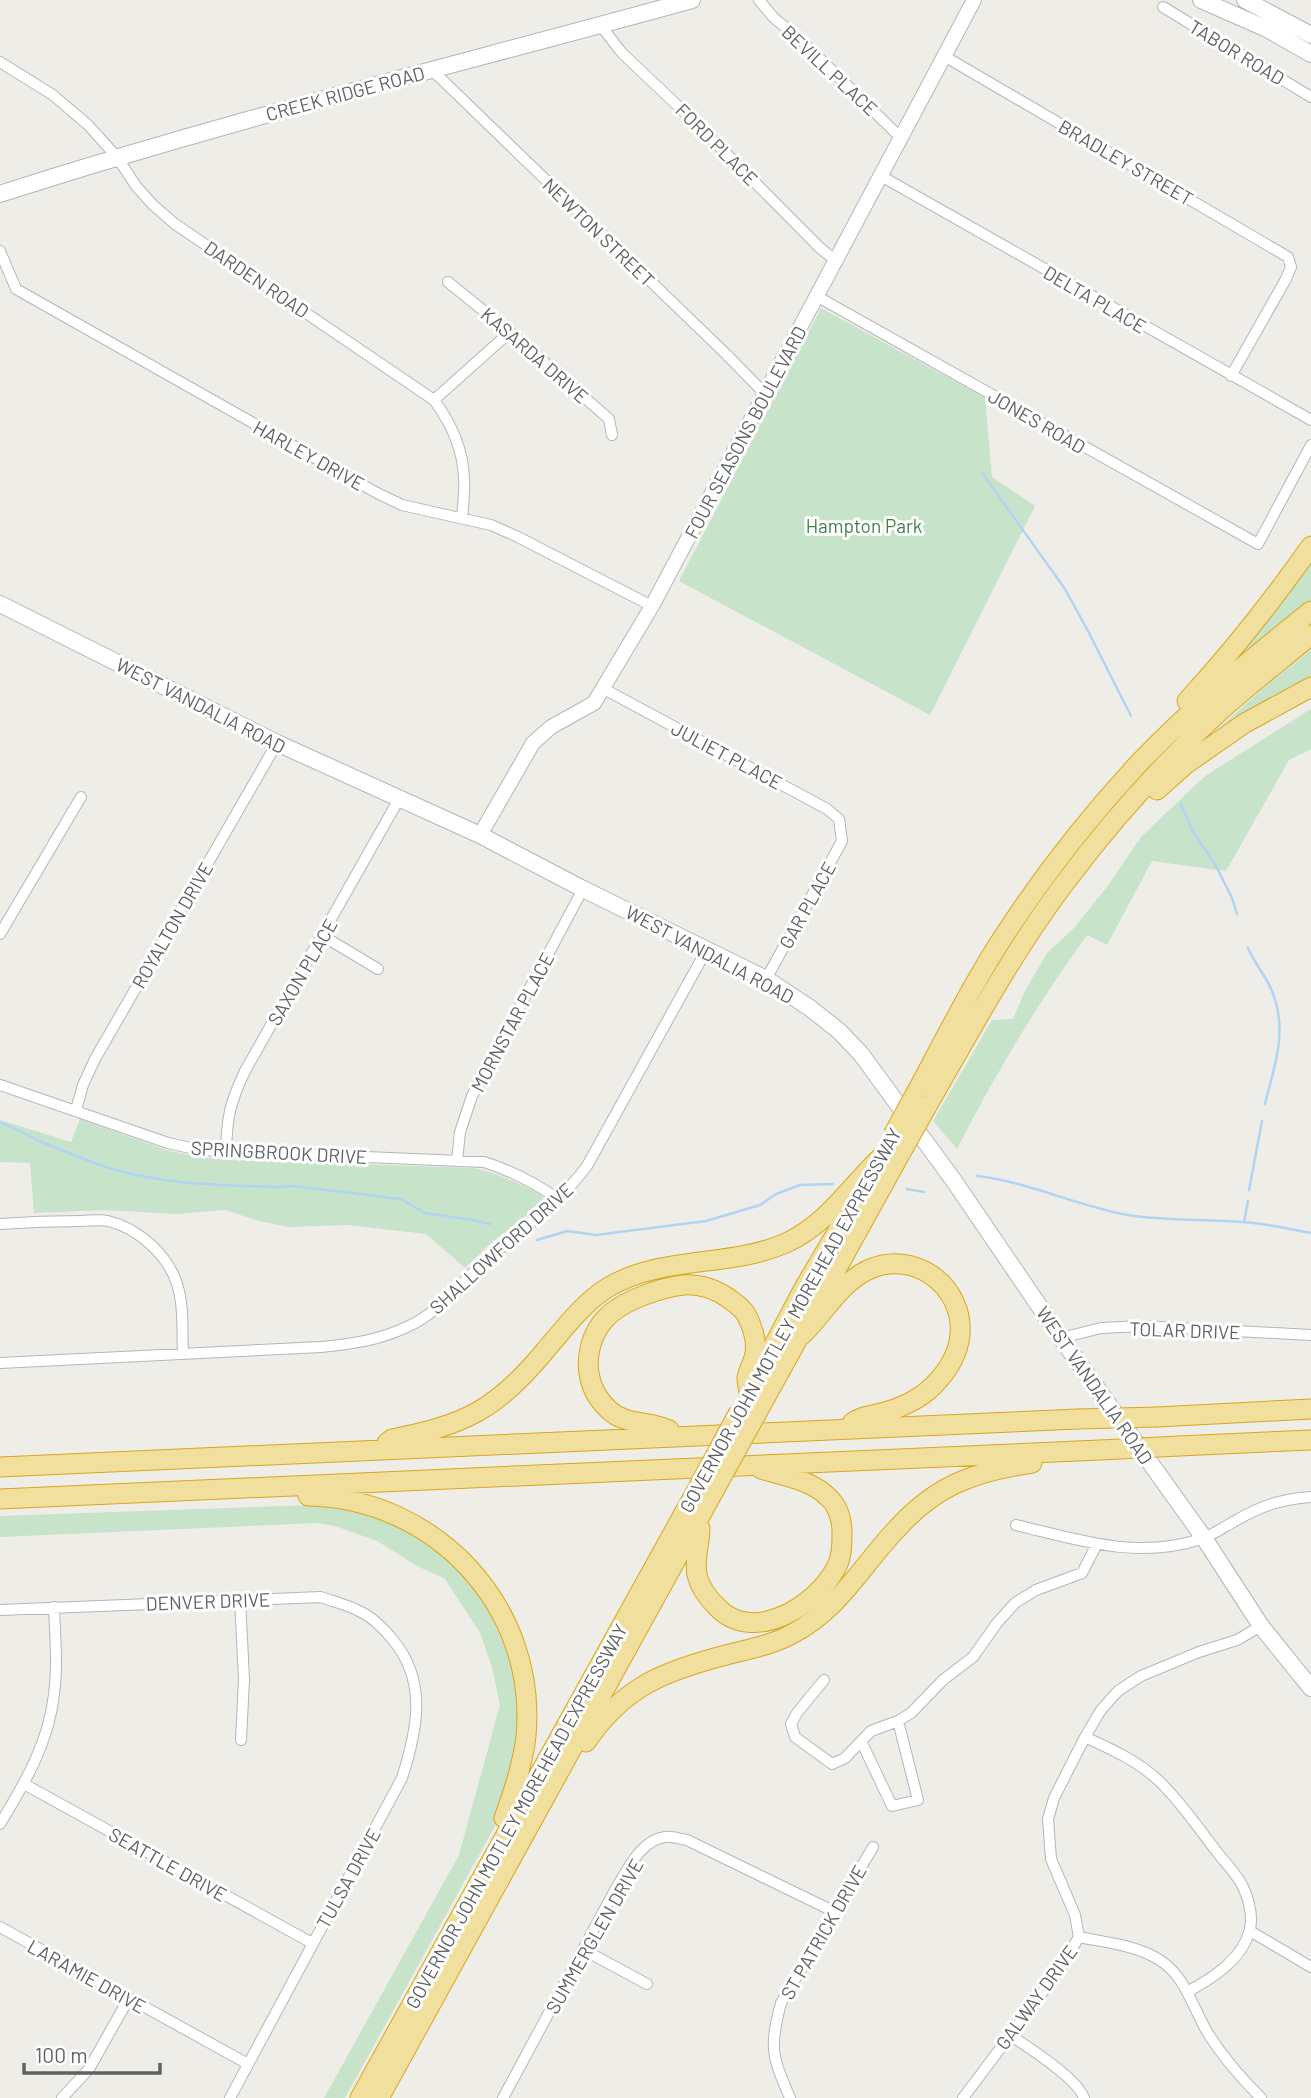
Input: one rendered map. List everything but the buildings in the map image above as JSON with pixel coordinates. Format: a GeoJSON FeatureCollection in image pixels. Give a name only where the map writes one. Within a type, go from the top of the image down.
{"type":"FeatureCollection","features":[{"type":"Feature","properties":{"kind":"highway"},"geometry":{"type":"LineString","coordinates":[[1140,763],[1153,739],[1219,666],[1283,586],[1311,546]]}},
{"type":"Feature","properties":{"kind":"highway","name":"GOVERNOR JOHN MOTLEY MOREHEAD EXPRESSWAY"},"geometry":{"type":"LineString","coordinates":[[749,1406],[802,1335],[999,944],[1032,895],[1087,824],[1140,763],[1209,695],[1311,611]]}},
{"type":"Feature","properties":{"kind":"highway","name":"GOVERNOR JOHN MOTLEY MOREHEAD EXPRESSWAY"},"geometry":{"type":"LineString","coordinates":[[922,1098],[1063,886],[1121,813],[1174,755],[1221,710],[1311,635]]}},
{"type":"Feature","properties":{"kind":"highway"},"geometry":{"type":"LineString","coordinates":[[1063,886],[1186,764],[1245,723],[1311,687]]}},
{"type":"Feature","properties":{"kind":"highway","name":"GOVERNOR JOHN MOTLEY MOREHEAD EXPRESSWAY"},"geometry":{"type":"LineString","coordinates":[[360,2098],[499,1848],[706,1489],[749,1406],[804,1288],[880,1158],[898,1141]]}},
{"type":"Feature","properties":{"kind":"highway"},"geometry":{"type":"LineString","coordinates":[[374,1451],[392,1439],[452,1425],[477,1414],[516,1383],[586,1305],[621,1281],[643,1272],[675,1265],[763,1252],[809,1230],[830,1214],[880,1158]]}},
{"type":"Feature","properties":{"kind":"highway"},"geometry":{"type":"LineString","coordinates":[[802,1335],[841,1290],[857,1277],[882,1265],[907,1264],[921,1269],[941,1283],[954,1301],[960,1335],[947,1370],[931,1388],[919,1396],[883,1413],[859,1417],[843,1429]]}},
{"type":"Feature","properties":{"kind":"highway"},"geometry":{"type":"LineString","coordinates":[[682,1436],[663,1427],[630,1422],[611,1412],[597,1397],[590,1381],[588,1363],[593,1338],[606,1318],[635,1299],[683,1285],[718,1292],[737,1304],[747,1315],[755,1342],[755,1354],[747,1376],[749,1406]]}},
{"type":"Feature","properties":{"kind":"highway"},"geometry":{"type":"LineString","coordinates":[[0,1467],[1311,1409]]}},
{"type":"Feature","properties":{"kind":"highway"},"geometry":{"type":"LineString","coordinates":[[0,1499],[1311,1440]]}},
{"type":"Feature","properties":{"kind":"highway"},"geometry":{"type":"LineString","coordinates":[[525,1833],[591,1735],[618,1705],[640,1687],[672,1670],[791,1635],[839,1600],[892,1534],[931,1497],[978,1474],[1002,1467],[1040,1462],[1054,1451]]}},
{"type":"Feature","properties":{"kind":"highway"},"geometry":{"type":"LineString","coordinates":[[701,1515],[696,1551],[697,1576],[706,1595],[721,1611],[741,1621],[772,1621],[789,1614],[826,1583],[836,1568],[842,1550],[842,1524],[830,1498],[802,1481],[750,1465]]}},
{"type":"Feature","properties":{"kind":"highway","name":"GOVERNOR JOHN MOTLEY MOREHEAD EXPRESSWAY"},"geometry":{"type":"LineString","coordinates":[[379,2098],[701,1515],[706,1489]]}},
{"type":"Feature","properties":{"kind":"highway"},"geometry":{"type":"LineString","coordinates":[[185,1490],[233,1498],[322,1496],[373,1506],[420,1527],[452,1550],[473,1572],[491,1597],[510,1634],[522,1671],[525,1693],[526,1733],[523,1752],[502,1825],[499,1848]]}},
{"type":"Feature","properties":{"kind":"main road","name":"CREEK RIDGE ROAD"},"geometry":{"type":"LineString","coordinates":[[0,194],[288,107],[601,26],[657,4],[692,0]]}},
{"type":"Feature","properties":{"kind":"main road"},"geometry":{"type":"LineString","coordinates":[[1201,0],[1267,29],[1311,54]]}},
{"type":"Feature","properties":{"kind":"main road"},"geometry":{"type":"LineString","coordinates":[[1245,0],[1311,35]]}},
{"type":"Feature","properties":{"kind":"main road","name":"WEST VANDALIA ROAD"},"geometry":{"type":"LineString","coordinates":[[0,604],[276,743],[480,835],[766,979],[839,1031],[861,1054],[954,1181],[1061,1338],[1204,1538],[1261,1626],[1311,1688]]}},
{"type":"Feature","properties":{"kind":"street","name":"BEVILL PLACE"},"geometry":{"type":"LineString","coordinates":[[759,0],[773,17],[803,42],[901,138]]}},
{"type":"Feature","properties":{"kind":"street","name":"FOUR SEASONS BOULEVARD"},"geometry":{"type":"LineString","coordinates":[[480,835],[533,743],[551,727],[594,703],[604,689],[766,395],[974,0]]}},
{"type":"Feature","properties":{"kind":"street","name":"TABOR ROAD"},"geometry":{"type":"LineString","coordinates":[[1163,8],[1311,97]]}},
{"type":"Feature","properties":{"kind":"street","name":"FORD PLACE"},"geometry":{"type":"LineString","coordinates":[[601,26],[622,53],[836,261]]}},
{"type":"Feature","properties":{"kind":"street","name":"BRADLEY STREET"},"geometry":{"type":"LineString","coordinates":[[944,56],[1288,257],[1291,267],[1286,279],[1231,376]]}},
{"type":"Feature","properties":{"kind":"street","name":"DARDEN ROAD"},"geometry":{"type":"LineString","coordinates":[[0,62],[53,95],[88,125],[117,157],[136,186],[175,224],[434,400],[458,443],[464,478],[462,518]]}},
{"type":"Feature","properties":{"kind":"street","name":"NEWTON STREET"},"geometry":{"type":"LineString","coordinates":[[432,70],[766,395]]}},
{"type":"Feature","properties":{"kind":"street","name":"DELTA PLACE"},"geometry":{"type":"LineString","coordinates":[[881,176],[1311,420]]}},
{"type":"Feature","properties":{"kind":"street","name":"HARLEY DRIVE"},"geometry":{"type":"LineString","coordinates":[[0,251],[16,289],[377,493],[402,505],[491,525],[652,606]]}},
{"type":"Feature","properties":{"kind":"street","name":"KASARDA DRIVE"},"geometry":{"type":"LineString","coordinates":[[448,282],[510,332],[609,419],[612,436]]}},
{"type":"Feature","properties":{"kind":"street","name":"JONES ROAD"},"geometry":{"type":"LineString","coordinates":[[818,297],[1258,544],[1311,445]]}},
{"type":"Feature","properties":{"kind":"street"},"geometry":{"type":"LineString","coordinates":[[434,400],[510,332]]}},
{"type":"Feature","properties":{"kind":"street","name":"JULIET PLACE"},"geometry":{"type":"LineString","coordinates":[[604,689],[827,809],[839,819],[842,829]]}},
{"type":"Feature","properties":{"kind":"street","name":"ROYALTON DRIVE"},"geometry":{"type":"LineString","coordinates":[[76,1110],[83,1085],[95,1059],[276,743]]}},
{"type":"Feature","properties":{"kind":"street"},"geometry":{"type":"LineString","coordinates":[[0,934],[81,797]]}},
{"type":"Feature","properties":{"kind":"street","name":"SAXON PLACE"},"geometry":{"type":"LineString","coordinates":[[226,1151],[227,1118],[233,1096],[399,799]]}},
{"type":"Feature","properties":{"kind":"street","name":"GAR PLACE"},"geometry":{"type":"LineString","coordinates":[[766,979],[842,841],[842,829]]}},
{"type":"Feature","properties":{"kind":"street","name":"MORNSTAR PLACE"},"geometry":{"type":"LineString","coordinates":[[457,1161],[460,1132],[472,1096],[583,889]]}},
{"type":"Feature","properties":{"kind":"street"},"geometry":{"type":"LineString","coordinates":[[323,936],[379,969]]}},
{"type":"Feature","properties":{"kind":"street","name":"SHALLOWFORD DRIVE"},"geometry":{"type":"LineString","coordinates":[[0,1363],[359,1344],[411,1326],[433,1311],[573,1184],[587,1166],[707,949]]}},
{"type":"Feature","properties":{"kind":"street","name":"SPRINGBROOK DRIVE"},"geometry":{"type":"LineString","coordinates":[[0,1085],[168,1143],[200,1150],[484,1162],[510,1170],[534,1182],[558,1199]]}},
{"type":"Feature","properties":{"kind":"street"},"geometry":{"type":"LineString","coordinates":[[0,1224],[107,1221],[130,1230],[152,1245],[167,1262],[178,1284],[183,1354]]}},
{"type":"Feature","properties":{"kind":"street","name":"TOLAR DRIVE"},"geometry":{"type":"LineString","coordinates":[[1061,1338],[1101,1328],[1143,1326],[1311,1335]]}},
{"type":"Feature","properties":{"kind":"street"},"geometry":{"type":"LineString","coordinates":[[1016,1525],[1097,1544],[1132,1549],[1170,1547],[1204,1538],[1267,1504],[1311,1497]]}},
{"type":"Feature","properties":{"kind":"street"},"geometry":{"type":"LineString","coordinates":[[824,1680],[791,1724],[795,1737],[832,1764],[845,1758],[871,1731],[911,1713],[943,1680],[973,1657],[1015,1603],[1035,1590],[1082,1573],[1097,1544]]}},
{"type":"Feature","properties":{"kind":"street","name":"DENVER DRIVE"},"geometry":{"type":"LineString","coordinates":[[0,1610],[321,1597],[363,1612],[383,1628],[399,1647]]}},
{"type":"Feature","properties":{"kind":"street"},"geometry":{"type":"LineString","coordinates":[[240,1599],[244,1679],[241,1740]]}},
{"type":"Feature","properties":{"kind":"street"},"geometry":{"type":"LineString","coordinates":[[0,1824],[24,1784],[43,1742],[54,1694],[54,1607]]}},
{"type":"Feature","properties":{"kind":"street","name":"GALWAY DRIVE"},"geometry":{"type":"LineString","coordinates":[[963,2098],[1057,1973],[1079,1937],[1075,1915],[1051,1859],[1048,1819],[1054,1798],[1101,1710],[1118,1691],[1141,1676],[1199,1652],[1237,1640],[1261,1626]]}},
{"type":"Feature","properties":{"kind":"street","name":"TULSA DRIVE"},"geometry":{"type":"LineString","coordinates":[[230,2098],[402,1778],[413,1741],[416,1695],[411,1670],[399,1647]]}},
{"type":"Feature","properties":{"kind":"street"},"geometry":{"type":"LineString","coordinates":[[861,1741],[892,1806],[918,1800],[898,1721]]}},
{"type":"Feature","properties":{"kind":"street"},"geometry":{"type":"LineString","coordinates":[[1085,1737],[1130,1759],[1158,1781],[1241,1884],[1250,1906],[1250,1931],[1239,1953],[1230,1963],[1187,1992]]}},
{"type":"Feature","properties":{"kind":"street","name":"SEATTLE DRIVE"},"geometry":{"type":"LineString","coordinates":[[24,1784],[312,1943]]}},
{"type":"Feature","properties":{"kind":"street","name":"SUMMERGLEN DRIVE"},"geometry":{"type":"LineString","coordinates":[[503,2098],[616,1888],[650,1841],[667,1837],[687,1840],[835,1912]]}},
{"type":"Feature","properties":{"kind":"street","name":"ST PATRICK DRIVE"},"geometry":{"type":"LineString","coordinates":[[790,2098],[776,2065],[773,2048],[774,2030],[781,2003],[873,1847]]}},
{"type":"Feature","properties":{"kind":"street","name":"LARAMIE DRIVE"},"geometry":{"type":"LineString","coordinates":[[0,1927],[248,2064]]}},
{"type":"Feature","properties":{"kind":"street"},"geometry":{"type":"LineString","coordinates":[[1250,1931],[1311,1968]]}},
{"type":"Feature","properties":{"kind":"street"},"geometry":{"type":"LineString","coordinates":[[1079,1937],[1138,1950],[1159,1959],[1176,1975],[1206,2030],[1233,2069],[1261,2098]]}},
{"type":"Feature","properties":{"kind":"street"},"geometry":{"type":"LineString","coordinates":[[584,1950],[647,1984]]}},
{"type":"Feature","properties":{"kind":"street"},"geometry":{"type":"LineString","coordinates":[[62,2098],[89,2069],[129,1998]]}},
{"type":"Feature","properties":{"kind":"street"},"geometry":{"type":"LineString","coordinates":[[1010,2035],[1053,2066],[1081,2091],[1084,2098]]}},
{"type":"Feature","properties":{"kind":"green space","name":"Hampton Park"},"geometry":{"type":"Polygon","coordinates":[[[821,308],[985,398],[992,477],[1035,506],[930,715],[679,581],[821,308]]]}},
{"type":"Feature","properties":{"kind":"green space"},"geometry":{"type":"Polygon","coordinates":[[[1311,555],[1311,600],[1244,654],[1241,650],[1311,555]]]}},
{"type":"Feature","properties":{"kind":"green space"},"geometry":{"type":"Polygon","coordinates":[[[1311,650],[1311,682],[1221,733],[1217,730],[1268,684],[1311,650]]]}},
{"type":"Feature","properties":{"kind":"green space"},"geometry":{"type":"Polygon","coordinates":[[[1311,709],[1311,749],[1289,760],[1226,871],[1152,861],[1107,945],[1087,935],[1051,987],[986,1093],[957,1149],[933,1121],[992,1020],[1013,1019],[1025,991],[1047,953],[1073,929],[1107,887],[1141,837],[1205,776],[1311,709]]]}},
{"type":"Feature","properties":{"kind":"green space"},"geometry":{"type":"Polygon","coordinates":[[[80,1119],[169,1151],[200,1157],[474,1168],[526,1187],[542,1196],[544,1203],[493,1241],[465,1268],[426,1234],[348,1225],[289,1227],[225,1210],[176,1214],[106,1210],[34,1213],[30,1163],[0,1162],[0,1120],[71,1142],[80,1119]]]}},
{"type":"Feature","properties":{"kind":"green space"},"geometry":{"type":"Polygon","coordinates":[[[313,1505],[352,1508],[382,1517],[439,1549],[480,1593],[510,1657],[519,1694],[516,1764],[496,1824],[345,2098],[324,2098],[459,1855],[500,1705],[492,1667],[480,1633],[445,1579],[417,1566],[377,1541],[335,1526],[316,1523],[0,1537],[0,1516],[313,1505]]]}},
{"type":"Feature","properties":{"kind":"waterway"},"geometry":{"type":"LineString","coordinates":[[983,474],[1065,589],[1131,716]]}},
{"type":"Feature","properties":{"kind":"waterway"},"geometry":{"type":"LineString","coordinates":[[1181,804],[1192,830],[1215,864],[1237,914]]}},
{"type":"Feature","properties":{"kind":"waterway"},"geometry":{"type":"LineString","coordinates":[[1248,948],[1272,991],[1279,1020],[1276,1061],[1265,1104]]}},
{"type":"Feature","properties":{"kind":"waterway"},"geometry":{"type":"LineString","coordinates":[[1249,1190],[1262,1121]]}},
{"type":"Feature","properties":{"kind":"waterway"},"geometry":{"type":"LineString","coordinates":[[0,1123],[94,1163],[139,1176],[209,1184],[293,1186],[401,1199],[425,1213],[490,1224]]}},
{"type":"Feature","properties":{"kind":"waterway"},"geometry":{"type":"LineString","coordinates":[[977,1176],[1015,1183],[1128,1215],[1251,1223],[1311,1233]]}},
{"type":"Feature","properties":{"kind":"waterway"},"geometry":{"type":"LineString","coordinates":[[537,1240],[567,1231],[596,1235],[706,1221],[760,1205],[776,1194],[800,1185],[833,1184]]}},
{"type":"Feature","properties":{"kind":"waterway"},"geometry":{"type":"LineString","coordinates":[[907,1189],[924,1192]]}},
{"type":"Feature","properties":{"kind":"waterway"},"geometry":{"type":"LineString","coordinates":[[1244,1222],[1248,1201]]}}]}
